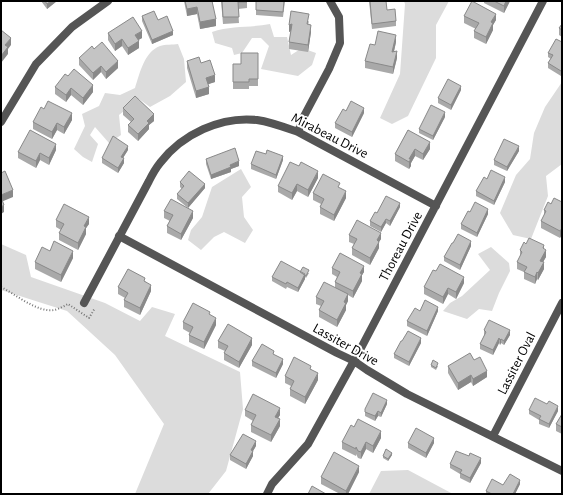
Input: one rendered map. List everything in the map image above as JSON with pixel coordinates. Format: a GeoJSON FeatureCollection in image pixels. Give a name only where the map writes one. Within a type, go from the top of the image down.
{"type":"FeatureCollection","features":[{"type":"Feature","properties":{"kind":"street"},"geometry":{"type":"LineString","coordinates":[[1,122],[36,64],[72,27],[108,1]]}},
{"type":"Feature","properties":{"kind":"street"},"geometry":{"type":"LineString","coordinates":[[298,132],[303,118],[329,70],[340,43],[339,17],[330,1]]}},
{"type":"Feature","properties":{"kind":"street","name":"Thoreau Drive"},"geometry":{"type":"LineString","coordinates":[[267,494],[272,484],[308,444],[354,361],[543,1]]}},
{"type":"Feature","properties":{"kind":"street","name":"Mirabeau Drive"},"geometry":{"type":"LineString","coordinates":[[84,303],[148,181],[160,162],[176,146],[196,132],[212,125],[235,120],[256,120],[280,125],[298,132],[436,206]]}},
{"type":"Feature","properties":{"kind":"street","name":"Lassiter Drive"},"geometry":{"type":"LineString","coordinates":[[119,236],[354,361],[407,394],[562,471]]}},
{"type":"Feature","properties":{"kind":"street","name":"Lassiter Oval"},"geometry":{"type":"LineString","coordinates":[[493,436],[562,303]]}},
{"type":"Feature","properties":{"kind":"path"},"geometry":{"type":"LineString","coordinates":[[1,288],[33,305],[46,310],[53,310],[68,304],[89,318],[95,308]]}},
{"type":"Feature","properties":{"kind":"shaded area"},"geometry":{"type":"Polygon","coordinates":[[[404,1],[449,1],[436,25],[436,58],[408,116],[392,124],[380,118],[400,74],[404,1]]]}},
{"type":"Feature","properties":{"kind":"shaded area"},"geometry":{"type":"Polygon","coordinates":[[[270,24],[274,37],[287,37],[291,55],[302,48],[316,53],[312,65],[298,76],[261,69],[269,46],[261,38],[252,38],[242,53],[234,55],[232,48],[215,43],[212,32],[234,27],[270,24]]]}},
{"type":"Feature","properties":{"kind":"shaded area"},"geometry":{"type":"Polygon","coordinates":[[[178,44],[184,59],[186,82],[170,96],[150,107],[139,99],[119,115],[121,135],[109,143],[95,127],[90,135],[98,144],[92,162],[83,157],[74,149],[85,126],[82,114],[99,106],[105,93],[120,95],[135,88],[143,64],[150,53],[160,46],[178,44]]]}},
{"type":"Feature","properties":{"kind":"shaded area"},"geometry":{"type":"Polygon","coordinates":[[[562,82],[562,164],[546,176],[548,196],[531,239],[513,235],[500,213],[516,175],[530,159],[534,133],[545,107],[562,82]]]}},
{"type":"Feature","properties":{"kind":"shaded area"},"geometry":{"type":"Polygon","coordinates":[[[241,169],[251,187],[242,197],[244,217],[253,230],[245,243],[224,232],[214,237],[201,250],[188,240],[191,230],[202,217],[212,187],[241,169]]]}},
{"type":"Feature","properties":{"kind":"shaded area"},"geometry":{"type":"Polygon","coordinates":[[[1,244],[26,255],[31,277],[105,303],[140,321],[152,307],[175,314],[165,336],[240,372],[243,409],[226,471],[208,494],[135,494],[164,424],[115,355],[67,311],[1,290],[1,244]]]}},
{"type":"Feature","properties":{"kind":"shaded area"},"geometry":{"type":"Polygon","coordinates":[[[491,247],[509,263],[510,271],[492,311],[479,309],[467,319],[443,311],[450,303],[462,296],[490,270],[478,254],[491,247]]]}},
{"type":"Feature","properties":{"kind":"shaded area"},"geometry":{"type":"Polygon","coordinates":[[[408,470],[453,494],[369,494],[381,471],[408,470]]]}},
{"type":"Feature","properties":{"kind":"building"},"geometry":{"type":"Polygon","coordinates":[[[185,1],[212,1],[216,19],[200,22],[197,7],[187,9],[185,1]]]}},
{"type":"Feature","properties":{"kind":"building"},"geometry":{"type":"Polygon","coordinates":[[[222,1],[247,2],[238,2],[239,17],[223,17],[222,1]]]}},
{"type":"Feature","properties":{"kind":"building"},"geometry":{"type":"Polygon","coordinates":[[[256,1],[284,1],[283,12],[256,10],[256,1]]]}},
{"type":"Feature","properties":{"kind":"building"},"geometry":{"type":"Polygon","coordinates":[[[370,1],[386,1],[387,10],[395,9],[396,21],[372,24],[370,1]]]}},
{"type":"Feature","properties":{"kind":"building"},"geometry":{"type":"Polygon","coordinates":[[[472,1],[496,14],[491,22],[493,23],[486,37],[474,31],[479,23],[464,16],[472,1]]]}},
{"type":"Feature","properties":{"kind":"building"},"geometry":{"type":"Polygon","coordinates":[[[494,1],[506,1],[504,6],[494,1]]]}},
{"type":"Feature","properties":{"kind":"building"},"geometry":{"type":"Polygon","coordinates":[[[154,11],[158,20],[167,16],[173,31],[152,40],[142,16],[154,11]]]}},
{"type":"Feature","properties":{"kind":"building"},"geometry":{"type":"Polygon","coordinates":[[[291,11],[309,14],[307,24],[311,25],[308,45],[289,42],[292,24],[289,25],[291,11]]]}},
{"type":"Feature","properties":{"kind":"building"},"geometry":{"type":"Polygon","coordinates":[[[133,17],[142,31],[135,35],[139,41],[128,48],[122,39],[115,44],[108,33],[133,17]]]}},
{"type":"Feature","properties":{"kind":"building"},"geometry":{"type":"Polygon","coordinates":[[[1,30],[11,38],[5,45],[8,47],[1,56],[1,30]]]}},
{"type":"Feature","properties":{"kind":"building"},"geometry":{"type":"Polygon","coordinates":[[[378,31],[396,35],[392,52],[397,51],[393,67],[365,61],[370,44],[375,45],[378,31]]]}},
{"type":"Feature","properties":{"kind":"building"},"geometry":{"type":"Polygon","coordinates":[[[556,39],[562,42],[561,71],[548,63],[553,55],[548,53],[556,39]]]}},
{"type":"Feature","properties":{"kind":"building"},"geometry":{"type":"Polygon","coordinates":[[[102,42],[118,61],[106,72],[101,66],[93,73],[79,58],[92,46],[94,49],[102,42]]]}},
{"type":"Feature","properties":{"kind":"building"},"geometry":{"type":"Polygon","coordinates":[[[241,53],[258,53],[258,79],[249,79],[249,82],[233,82],[233,64],[241,64],[241,53]]]}},
{"type":"Feature","properties":{"kind":"building"},"geometry":{"type":"Polygon","coordinates":[[[199,57],[201,63],[210,60],[215,75],[206,78],[209,87],[196,91],[187,61],[199,57]]]}},
{"type":"Feature","properties":{"kind":"building"},"geometry":{"type":"Polygon","coordinates":[[[74,69],[93,85],[83,98],[71,88],[66,95],[55,87],[65,74],[68,76],[74,69]]]}},
{"type":"Feature","properties":{"kind":"building"},"geometry":{"type":"Polygon","coordinates":[[[448,79],[461,86],[451,105],[438,98],[448,79]]]}},
{"type":"Feature","properties":{"kind":"building"},"geometry":{"type":"Polygon","coordinates":[[[135,96],[154,114],[147,121],[149,123],[138,134],[128,125],[134,119],[123,108],[135,96]]]}},
{"type":"Feature","properties":{"kind":"building"},"geometry":{"type":"Polygon","coordinates":[[[48,101],[72,113],[64,127],[57,123],[52,132],[33,122],[41,107],[44,109],[48,101]]]}},
{"type":"Feature","properties":{"kind":"building"},"geometry":{"type":"Polygon","coordinates":[[[351,101],[364,108],[352,132],[335,123],[343,109],[346,111],[351,101]]]}},
{"type":"Feature","properties":{"kind":"building"},"geometry":{"type":"Polygon","coordinates":[[[431,105],[445,112],[433,136],[419,129],[431,105]]]}},
{"type":"Feature","properties":{"kind":"building"},"geometry":{"type":"Polygon","coordinates":[[[30,130],[56,144],[49,158],[40,153],[36,161],[18,152],[30,130]]]}},
{"type":"Feature","properties":{"kind":"building"},"geometry":{"type":"Polygon","coordinates":[[[408,130],[430,142],[423,154],[415,149],[409,159],[411,159],[409,162],[395,154],[408,130]]]}},
{"type":"Feature","properties":{"kind":"building"},"geometry":{"type":"Polygon","coordinates":[[[113,136],[128,146],[121,157],[124,158],[118,168],[102,158],[113,136]]]}},
{"type":"Feature","properties":{"kind":"building"},"geometry":{"type":"Polygon","coordinates":[[[504,139],[519,146],[507,167],[494,160],[504,139]]]}},
{"type":"Feature","properties":{"kind":"building"},"geometry":{"type":"Polygon","coordinates":[[[235,148],[239,161],[230,165],[231,167],[211,175],[206,159],[235,148]]]}},
{"type":"Feature","properties":{"kind":"building"},"geometry":{"type":"Polygon","coordinates":[[[267,150],[283,156],[276,175],[251,164],[256,151],[266,154],[267,150]]]}},
{"type":"Feature","properties":{"kind":"building"},"geometry":{"type":"Polygon","coordinates":[[[290,162],[299,166],[301,162],[318,171],[308,190],[297,184],[292,193],[278,186],[290,162]]]}},
{"type":"Feature","properties":{"kind":"building"},"geometry":{"type":"Polygon","coordinates":[[[491,170],[505,177],[494,201],[476,191],[484,177],[487,179],[491,170]]]}},
{"type":"Feature","properties":{"kind":"building"},"geometry":{"type":"Polygon","coordinates":[[[5,171],[13,190],[1,195],[1,173],[5,171]]]}},
{"type":"Feature","properties":{"kind":"building"},"geometry":{"type":"Polygon","coordinates":[[[189,171],[205,184],[188,203],[177,194],[184,186],[180,182],[189,171]]]}},
{"type":"Feature","properties":{"kind":"building"},"geometry":{"type":"Polygon","coordinates":[[[323,174],[340,183],[338,187],[346,191],[334,215],[320,207],[324,199],[313,193],[323,174]]]}},
{"type":"Feature","properties":{"kind":"building"},"geometry":{"type":"Polygon","coordinates":[[[386,196],[400,203],[390,221],[386,219],[381,227],[370,221],[375,212],[377,213],[386,196]]]}},
{"type":"Feature","properties":{"kind":"building"},"geometry":{"type":"Polygon","coordinates":[[[1,197],[4,205],[1,207],[1,197]]]}},
{"type":"Feature","properties":{"kind":"building"},"geometry":{"type":"Polygon","coordinates":[[[554,198],[562,202],[562,228],[560,231],[541,221],[546,211],[544,210],[548,202],[551,204],[554,198]]]}},
{"type":"Feature","properties":{"kind":"building"},"geometry":{"type":"Polygon","coordinates":[[[171,199],[193,211],[181,234],[167,226],[173,215],[164,211],[171,199]]]}},
{"type":"Feature","properties":{"kind":"building"},"geometry":{"type":"Polygon","coordinates":[[[475,202],[488,209],[477,233],[461,224],[475,202]]]}},
{"type":"Feature","properties":{"kind":"building"},"geometry":{"type":"Polygon","coordinates":[[[64,204],[89,217],[78,243],[59,233],[64,224],[56,220],[64,204]]]}},
{"type":"Feature","properties":{"kind":"building"},"geometry":{"type":"Polygon","coordinates":[[[357,220],[381,233],[377,240],[379,242],[370,258],[352,248],[357,239],[349,235],[357,220]]]}},
{"type":"Feature","properties":{"kind":"building"},"geometry":{"type":"Polygon","coordinates":[[[458,234],[471,241],[460,265],[444,257],[458,234]]]}},
{"type":"Feature","properties":{"kind":"building"},"geometry":{"type":"Polygon","coordinates":[[[529,238],[544,245],[543,248],[546,250],[540,261],[544,262],[535,277],[524,272],[527,267],[517,262],[522,252],[520,250],[524,242],[526,244],[529,238]]]}},
{"type":"Feature","properties":{"kind":"building"},"geometry":{"type":"Polygon","coordinates":[[[54,241],[73,251],[61,275],[35,262],[42,247],[50,251],[54,241]]]}},
{"type":"Feature","properties":{"kind":"building"},"geometry":{"type":"Polygon","coordinates":[[[340,253],[364,266],[360,273],[362,274],[353,291],[335,282],[340,272],[332,268],[340,253]]]}},
{"type":"Feature","properties":{"kind":"building"},"geometry":{"type":"Polygon","coordinates":[[[281,261],[305,274],[298,288],[287,282],[286,284],[272,277],[281,261]]]}},
{"type":"Feature","properties":{"kind":"building"},"geometry":{"type":"Polygon","coordinates":[[[440,264],[464,277],[456,292],[448,288],[443,297],[424,287],[433,270],[436,271],[440,264]]]}},
{"type":"Feature","properties":{"kind":"building"},"geometry":{"type":"Polygon","coordinates":[[[303,267],[309,270],[306,276],[300,272],[303,267]]]}},
{"type":"Feature","properties":{"kind":"building"},"geometry":{"type":"Polygon","coordinates":[[[128,269],[145,278],[144,281],[151,285],[140,308],[124,300],[128,293],[118,287],[128,269]]]}},
{"type":"Feature","properties":{"kind":"building"},"geometry":{"type":"Polygon","coordinates":[[[324,282],[348,294],[344,302],[346,303],[337,320],[319,310],[324,301],[316,297],[324,282]]]}},
{"type":"Feature","properties":{"kind":"building"},"geometry":{"type":"Polygon","coordinates":[[[425,300],[438,307],[427,331],[407,321],[415,308],[420,311],[425,300]]]}},
{"type":"Feature","properties":{"kind":"building"},"geometry":{"type":"Polygon","coordinates":[[[193,303],[210,312],[209,314],[216,318],[204,342],[189,335],[193,327],[183,322],[193,303]]]}},
{"type":"Feature","properties":{"kind":"building"},"geometry":{"type":"Polygon","coordinates":[[[489,320],[510,330],[504,341],[501,339],[500,340],[499,338],[493,350],[480,344],[486,332],[484,330],[489,320]]]}},
{"type":"Feature","properties":{"kind":"building"},"geometry":{"type":"Polygon","coordinates":[[[228,324],[252,338],[239,362],[224,353],[228,346],[218,341],[228,324]]]}},
{"type":"Feature","properties":{"kind":"building"},"geometry":{"type":"Polygon","coordinates":[[[408,331],[421,338],[409,362],[394,354],[408,331]]]}},
{"type":"Feature","properties":{"kind":"building"},"geometry":{"type":"Polygon","coordinates":[[[262,344],[274,351],[273,354],[283,359],[276,373],[252,361],[262,344]]]}},
{"type":"Feature","properties":{"kind":"building"},"geometry":{"type":"Polygon","coordinates":[[[470,353],[474,360],[480,357],[487,371],[473,379],[471,375],[458,383],[448,366],[470,353]]]}},
{"type":"Feature","properties":{"kind":"building"},"geometry":{"type":"Polygon","coordinates":[[[294,357],[311,366],[310,369],[318,373],[305,397],[290,389],[294,381],[285,376],[294,357]]]}},
{"type":"Feature","properties":{"kind":"building"},"geometry":{"type":"Polygon","coordinates":[[[433,360],[438,363],[436,368],[431,365],[433,360]]]}},
{"type":"Feature","properties":{"kind":"building"},"geometry":{"type":"Polygon","coordinates":[[[373,393],[387,400],[381,413],[378,411],[375,416],[365,412],[373,393]]]}},
{"type":"Feature","properties":{"kind":"building"},"geometry":{"type":"Polygon","coordinates":[[[253,394],[280,408],[275,417],[280,419],[271,435],[251,425],[256,415],[245,410],[253,394]]]}},
{"type":"Feature","properties":{"kind":"building"},"geometry":{"type":"Polygon","coordinates":[[[535,398],[547,404],[549,401],[558,406],[549,424],[539,419],[541,416],[529,410],[535,398]]]}},
{"type":"Feature","properties":{"kind":"building"},"geometry":{"type":"Polygon","coordinates":[[[562,414],[562,427],[556,424],[562,414]]]}},
{"type":"Feature","properties":{"kind":"building"},"geometry":{"type":"Polygon","coordinates":[[[358,419],[381,431],[373,446],[366,442],[361,452],[358,451],[356,447],[356,449],[342,442],[351,425],[354,427],[358,419]]]}},
{"type":"Feature","properties":{"kind":"building"},"geometry":{"type":"Polygon","coordinates":[[[416,428],[434,438],[426,453],[408,443],[416,428]]]}},
{"type":"Feature","properties":{"kind":"building"},"geometry":{"type":"Polygon","coordinates":[[[243,434],[256,441],[251,450],[253,451],[246,464],[230,455],[243,434]]]}},
{"type":"Feature","properties":{"kind":"building"},"geometry":{"type":"Polygon","coordinates":[[[386,449],[392,453],[388,459],[383,456],[386,449]]]}},
{"type":"Feature","properties":{"kind":"building"},"geometry":{"type":"Polygon","coordinates":[[[456,451],[469,456],[470,453],[481,458],[470,478],[460,473],[462,470],[450,464],[456,451]]]}},
{"type":"Feature","properties":{"kind":"building"},"geometry":{"type":"Polygon","coordinates":[[[334,452],[359,466],[346,491],[321,477],[334,452]]]}},
{"type":"Feature","properties":{"kind":"building"},"geometry":{"type":"Polygon","coordinates":[[[510,474],[520,480],[513,494],[492,494],[486,491],[492,479],[503,485],[510,474]]]}},
{"type":"Feature","properties":{"kind":"building"},"geometry":{"type":"Polygon","coordinates":[[[312,486],[326,494],[308,494],[312,486]]]}}]}
